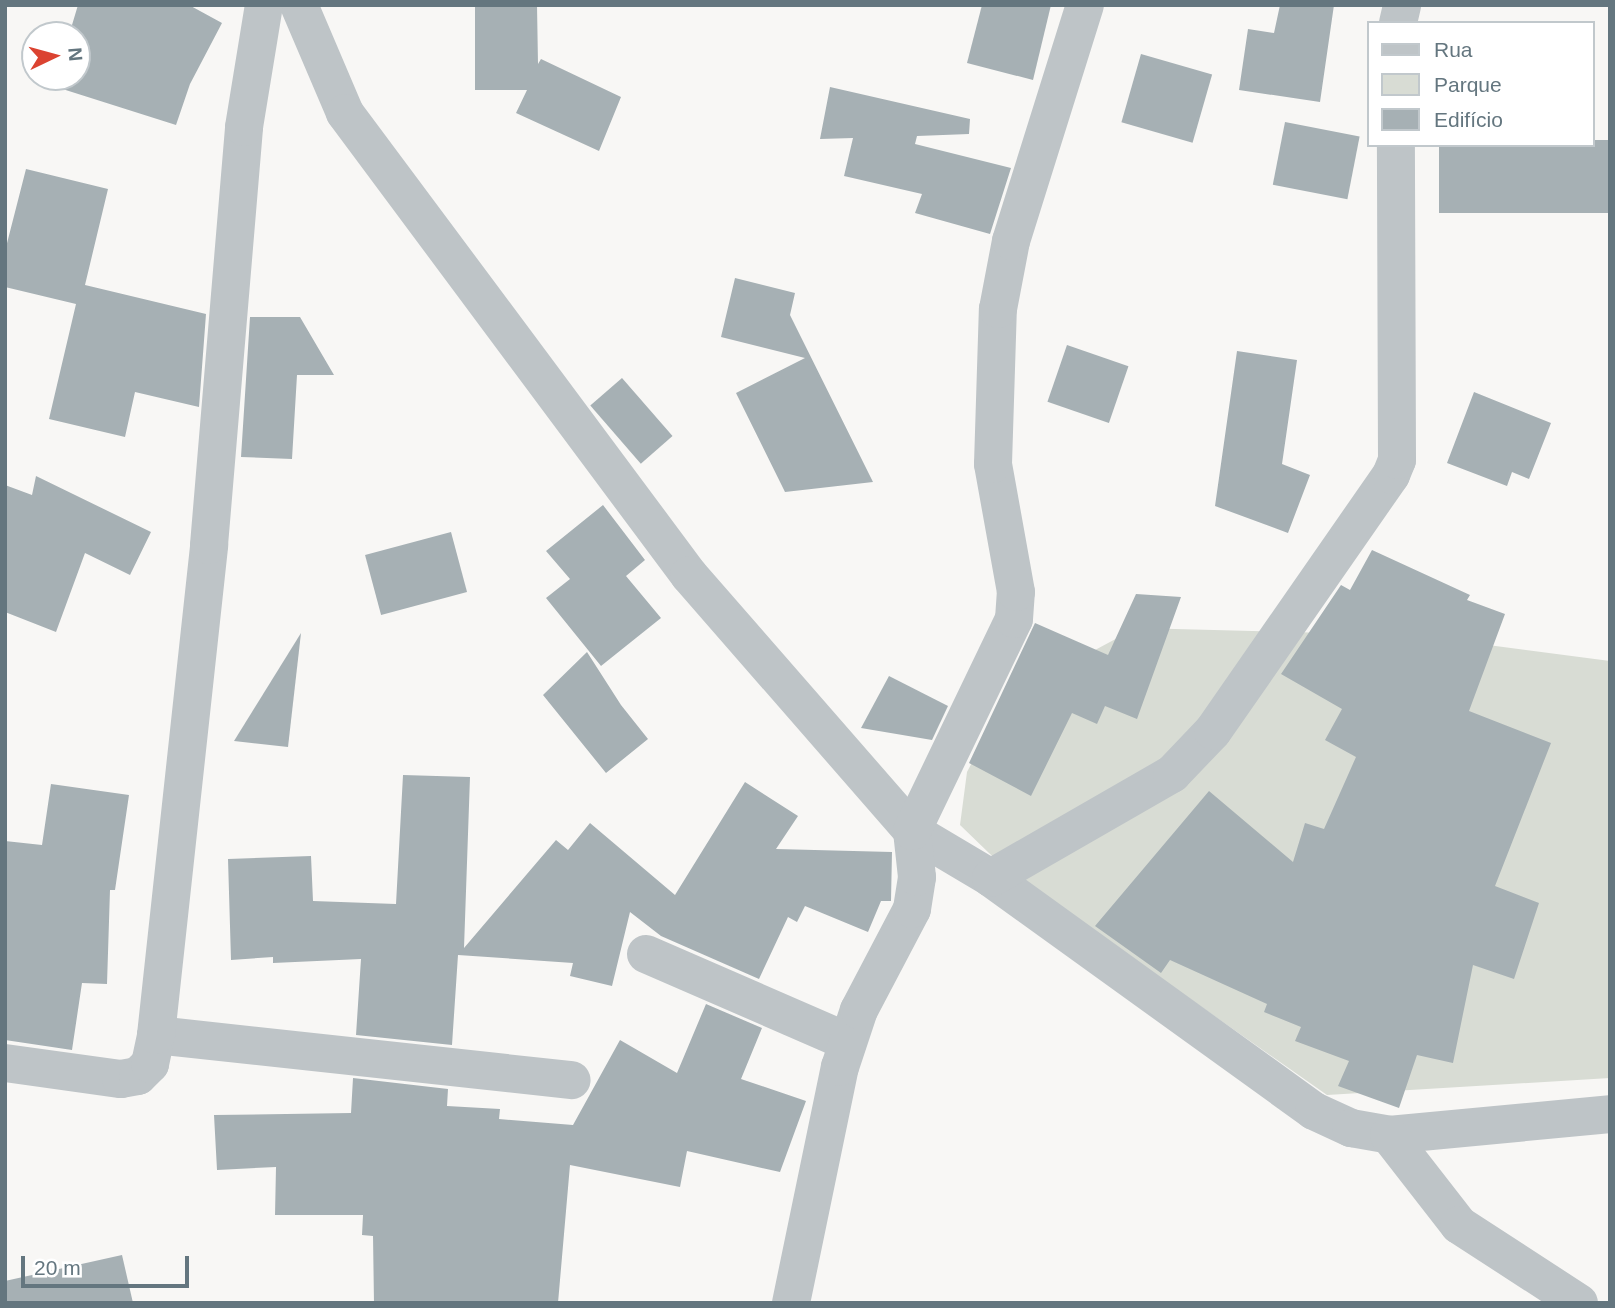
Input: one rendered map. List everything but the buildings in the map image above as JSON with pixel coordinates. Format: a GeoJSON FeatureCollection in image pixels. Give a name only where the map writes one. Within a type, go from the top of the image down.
{"type":"FeatureCollection","features":[{"type":"Feature","properties":{"kind":"street"},"geometry":{"type":"LineString","coordinates":[[5,1063],[121,1079],[138,1076],[150,1064],[156,1035],[209,545],[244,127],[264,5]]}},
{"type":"Feature","properties":{"kind":"street"},"geometry":{"type":"LineString","coordinates":[[299,5],[330,83],[345,113],[361,135],[689,576],[912,831],[991,878],[1314,1111],[1350,1128],[1389,1135],[1610,1114]]}},
{"type":"Feature","properties":{"kind":"street"},"geometry":{"type":"LineString","coordinates":[[791,1303],[799,1252],[848,1042],[859,1010],[912,909],[917,877],[912,831],[1014,619],[1016,592],[993,464],[998,309],[1011,241],[1085,5]]}},
{"type":"Feature","properties":{"kind":"street"},"geometry":{"type":"LineString","coordinates":[[991,878],[1171,774],[1213,731],[1391,475],[1397,460],[1396,147]]}},
{"type":"Feature","properties":{"kind":"street"},"geometry":{"type":"LineString","coordinates":[[646,954],[848,1042]]}},
{"type":"Feature","properties":{"kind":"street"},"geometry":{"type":"LineString","coordinates":[[156,1035],[572,1080]]}},
{"type":"Feature","properties":{"kind":"street"},"geometry":{"type":"LineString","coordinates":[[1389,1135],[1459,1225],[1579,1303]]}},
{"type":"Feature","properties":{"kind":"green space"},"geometry":{"type":"Polygon","coordinates":[[[1136,628],[1412,635],[1610,661],[1610,1078],[1327,1095],[1059,907],[1020,883],[960,825],[967,772],[1006,698],[1136,628]]]}}]}
